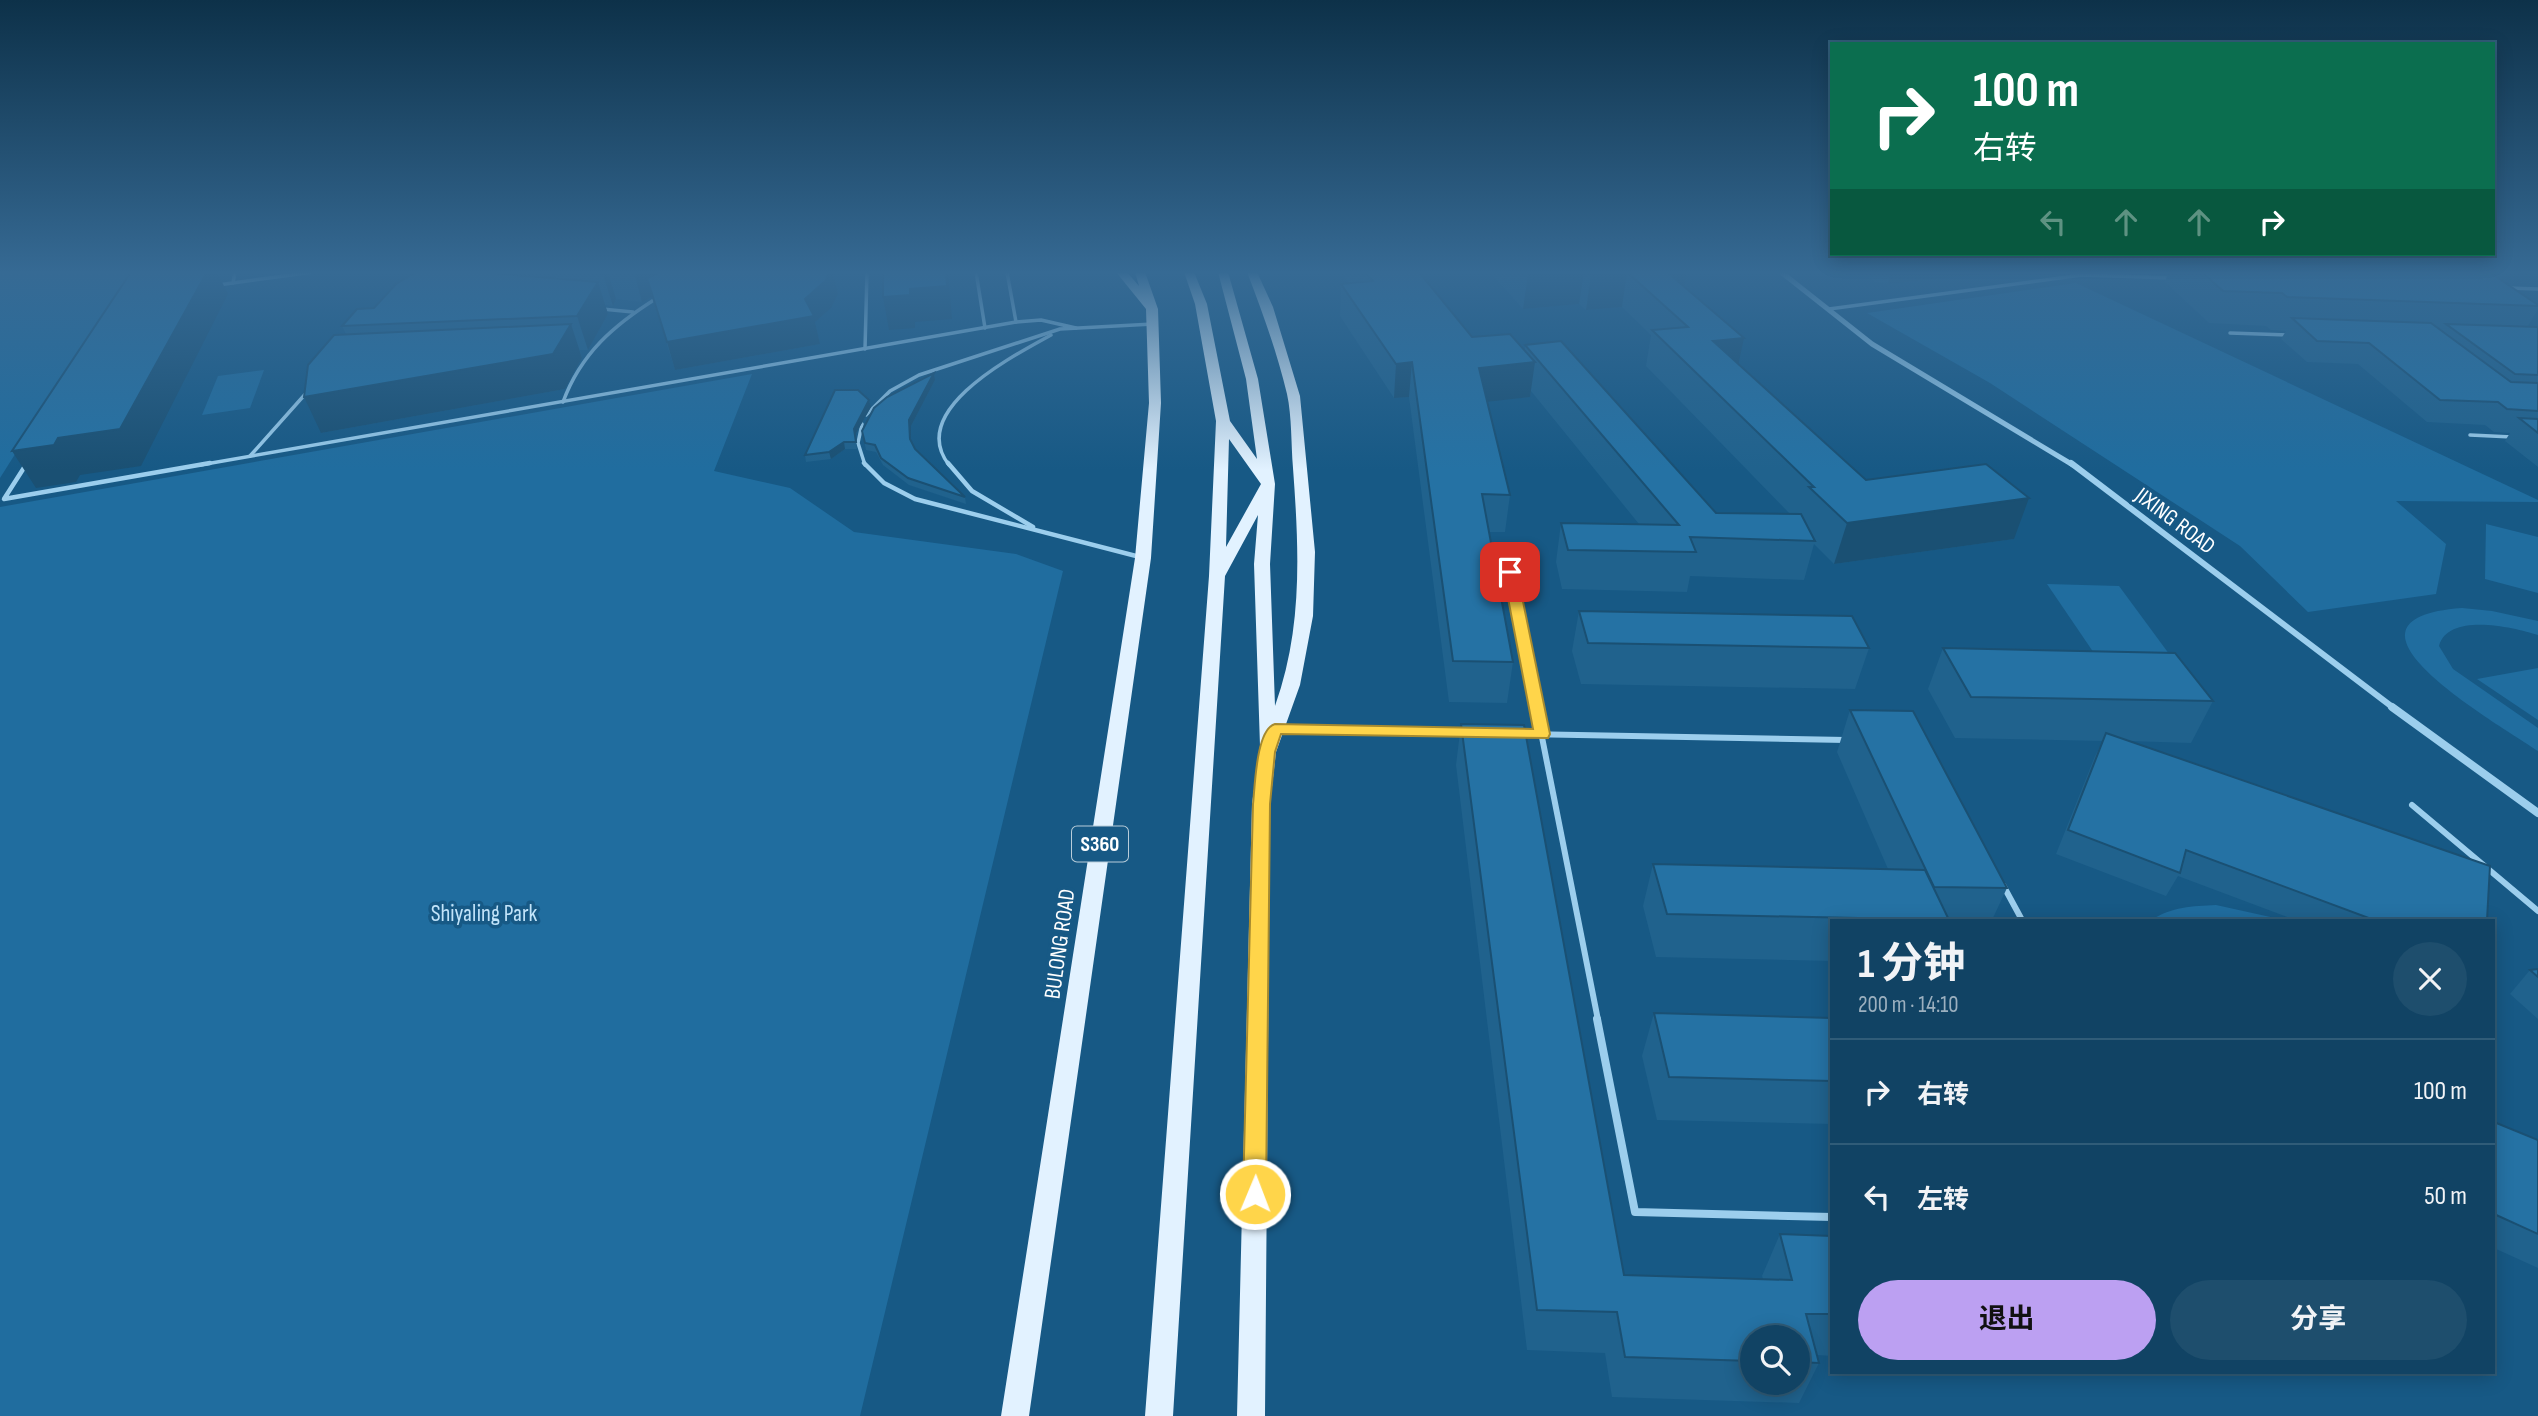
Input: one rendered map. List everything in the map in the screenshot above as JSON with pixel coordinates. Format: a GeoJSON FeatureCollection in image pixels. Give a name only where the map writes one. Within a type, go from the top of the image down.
{"type":"FeatureCollection","features":[{"type":"Feature","properties":{"kind":"main road","name":"BULONG ROAD"},"geometry":{"type":"LineString","coordinates":[[1014,1416],[1143,558],[1156,403],[1154,338]]}},
{"type":"Feature","properties":{"kind":"main road"},"geometry":{"type":"LineString","coordinates":[[1159,1416],[1217,576],[1223,421],[1207,338]]}},
{"type":"Feature","properties":{"kind":"main road"},"geometry":{"type":"LineString","coordinates":[[1241,338],[1252,379],[1268,484],[1262,564],[1267,752],[1261,804],[1251,1416]]}},
{"type":"Feature","properties":{"kind":"main road"},"geometry":{"type":"LineString","coordinates":[[1267,752],[1292,685],[1306,616],[1307,552],[1294,396],[1276,338]]}},
{"type":"Feature","properties":{"kind":"main road"},"geometry":{"type":"LineString","coordinates":[[1223,421],[1268,484]]}},
{"type":"Feature","properties":{"kind":"main road"},"geometry":{"type":"LineString","coordinates":[[1217,576],[1268,484]]}},
{"type":"Feature","properties":{"kind":"street","name":"JIXING ROAD"},"geometry":{"type":"LineString","coordinates":[[1865,338],[2071,463],[2338,668],[2538,813]]}},
{"type":"Feature","properties":{"kind":"lane"},"geometry":{"type":"LineString","coordinates":[[563,402],[570,377],[586,353],[603,338]]}},
{"type":"Feature","properties":{"kind":"lane"},"geometry":{"type":"LineString","coordinates":[[865,338],[865,349]]}},
{"type":"Feature","properties":{"kind":"lane"},"geometry":{"type":"LineString","coordinates":[[29,460],[4,499],[927,338]]}},
{"type":"Feature","properties":{"kind":"lane"},"geometry":{"type":"LineString","coordinates":[[1035,338],[919,375],[890,391],[869,410],[858,431],[858,452],[871,472],[896,489],[931,503],[1143,558]]}},
{"type":"Feature","properties":{"kind":"lane"},"geometry":{"type":"LineString","coordinates":[[1042,532],[966,487],[947,466],[939,444],[942,422],[953,400],[973,381],[1046,338]]}},
{"type":"Feature","properties":{"kind":"lane"},"geometry":{"type":"LineString","coordinates":[[250,456],[314,383]]}},
{"type":"Feature","properties":{"kind":"lane"},"geometry":{"type":"LineString","coordinates":[[2470,435],[2524,438]]}},
{"type":"Feature","properties":{"kind":"lane"},"geometry":{"type":"LineString","coordinates":[[1510,572],[1635,1212],[1830,1217]]}},
{"type":"Feature","properties":{"kind":"lane"},"geometry":{"type":"LineString","coordinates":[[1275,729],[1475,733]]}},
{"type":"Feature","properties":{"kind":"lane"},"geometry":{"type":"LineString","coordinates":[[1515,734],[1860,740]]}},
{"type":"Feature","properties":{"kind":"lane"},"geometry":{"type":"LineString","coordinates":[[2412,805],[2538,911]]}},
{"type":"Feature","properties":{"kind":"lane"},"geometry":{"type":"LineString","coordinates":[[1997,873],[2021,919]]}},
{"type":"Feature","properties":{"kind":"green space"},"geometry":{"type":"Polygon","coordinates":[[[0,338],[88,338],[0,478],[0,338]]]}},
{"type":"Feature","properties":{"kind":"green space"},"geometry":{"type":"Polygon","coordinates":[[[1911,338],[2193,338],[2538,502],[2396,501],[2446,544],[2436,594],[2308,612],[2240,546],[1990,383],[1911,338]]]}},
{"type":"Feature","properties":{"kind":"green space"},"geometry":{"type":"Polygon","coordinates":[[[264,370],[250,408],[202,415],[218,376],[264,370]]]}},
{"type":"Feature","properties":{"kind":"green space","name":"Shiyaling Park"},"geometry":{"type":"Polygon","coordinates":[[[752,374],[714,471],[790,488],[854,532],[1016,554],[1063,571],[860,1416],[0,1416],[0,507],[752,374]]]}},
{"type":"Feature","properties":{"kind":"green space"},"geometry":{"type":"Polygon","coordinates":[[[2486,524],[2538,537],[2538,593],[2485,579],[2486,524]]]}},
{"type":"Feature","properties":{"kind":"green space"},"geometry":{"type":"Polygon","coordinates":[[[2047,584],[2119,586],[2175,662],[2098,659],[2047,584]]]}},
{"type":"Feature","properties":{"kind":"green space"},"geometry":{"type":"Polygon","coordinates":[[[2462,608],[2492,611],[2538,621],[2538,635],[2498,626],[2468,625],[2445,635],[2439,646],[2453,669],[2538,728],[2538,751],[2458,697],[2430,674],[2410,651],[2406,631],[2421,616],[2462,608]]]}},
{"type":"Feature","properties":{"kind":"green space"},"geometry":{"type":"Polygon","coordinates":[[[2538,668],[2538,720],[2477,679],[2538,668]]]}},
{"type":"Feature","properties":{"kind":"green space"},"geometry":{"type":"Polygon","coordinates":[[[2216,905],[2279,919],[2153,919],[2190,907],[2216,905]]]}},
{"type":"Feature","properties":{"kind":"building"},"geometry":{"type":"Polygon","coordinates":[[[87,338],[170,338],[120,429],[58,438],[54,445],[12,451],[87,338]]]}},
{"type":"Feature","properties":{"kind":"building"},"geometry":{"type":"Polygon","coordinates":[[[331,338],[563,338],[553,354],[304,397],[308,365],[331,338]]]}},
{"type":"Feature","properties":{"kind":"building"},"geometry":{"type":"Polygon","coordinates":[[[666,338],[689,338],[667,342],[666,338]]]}},
{"type":"Feature","properties":{"kind":"building"},"geometry":{"type":"Polygon","coordinates":[[[1378,338],[1514,338],[1535,362],[1479,368],[1510,495],[1482,494],[1513,662],[1453,661],[1412,362],[1396,364],[1378,338]]]}},
{"type":"Feature","properties":{"kind":"building"},"geometry":{"type":"Polygon","coordinates":[[[1660,338],[1743,338],[1713,341],[1866,480],[1986,464],[2029,498],[1847,523],[1809,487],[1814,487],[1660,338]]]}},
{"type":"Feature","properties":{"kind":"building"},"geometry":{"type":"Polygon","coordinates":[[[2314,338],[2451,338],[2511,382],[2538,383],[2538,411],[2507,409],[2498,402],[2440,400],[2369,343],[2317,341],[2314,338]]]}},
{"type":"Feature","properties":{"kind":"building"},"geometry":{"type":"Polygon","coordinates":[[[2465,338],[2538,338],[2538,375],[2515,374],[2465,338]]]}},
{"type":"Feature","properties":{"kind":"building"},"geometry":{"type":"Polygon","coordinates":[[[1561,341],[1716,513],[1801,514],[1815,541],[1690,537],[1696,552],[1568,550],[1561,523],[1679,525],[1525,345],[1561,341]]]}},
{"type":"Feature","properties":{"kind":"building"},"geometry":{"type":"Polygon","coordinates":[[[934,373],[909,420],[910,439],[915,449],[965,497],[908,478],[881,458],[875,445],[865,443],[862,431],[874,408],[887,397],[934,373]]]}},
{"type":"Feature","properties":{"kind":"building"},"geometry":{"type":"Polygon","coordinates":[[[835,390],[858,390],[869,400],[854,429],[856,442],[844,442],[829,452],[805,455],[835,390]]]}},
{"type":"Feature","properties":{"kind":"building"},"geometry":{"type":"Polygon","coordinates":[[[2519,418],[2538,419],[2538,433],[2519,418]]]}},
{"type":"Feature","properties":{"kind":"building"},"geometry":{"type":"Polygon","coordinates":[[[1579,611],[1852,616],[1869,648],[1588,643],[1579,611]]]}},
{"type":"Feature","properties":{"kind":"building"},"geometry":{"type":"Polygon","coordinates":[[[1943,648],[2175,653],[2213,701],[1971,697],[1943,648]]]}},
{"type":"Feature","properties":{"kind":"building"},"geometry":{"type":"Polygon","coordinates":[[[1850,710],[1913,711],[2007,888],[1934,887],[1850,710]]]}},
{"type":"Feature","properties":{"kind":"building"},"geometry":{"type":"Polygon","coordinates":[[[1461,724],[1524,725],[1624,1275],[1792,1280],[1780,1234],[1830,1236],[1830,1314],[1806,1314],[1809,1325],[1740,1325],[1740,1361],[1625,1357],[1617,1312],[1537,1310],[1461,724]]]}},
{"type":"Feature","properties":{"kind":"building"},"geometry":{"type":"Polygon","coordinates":[[[2106,733],[2490,866],[2487,919],[2371,919],[2186,850],[2180,873],[2068,830],[2106,733]]]}},
{"type":"Feature","properties":{"kind":"building"},"geometry":{"type":"Polygon","coordinates":[[[1653,864],[1925,870],[1949,919],[1902,919],[1667,914],[1653,864]]]}},
{"type":"Feature","properties":{"kind":"building"},"geometry":{"type":"Polygon","coordinates":[[[2538,969],[2538,977],[2530,970],[2538,969]]]}},
{"type":"Feature","properties":{"kind":"building"},"geometry":{"type":"Polygon","coordinates":[[[1654,1013],[1830,1018],[1830,1081],[1669,1077],[1654,1013]]]}},
{"type":"Feature","properties":{"kind":"building"},"geometry":{"type":"Polygon","coordinates":[[[2495,1122],[2538,1140],[2538,1234],[2495,1214],[2495,1122]]]}},
{"type":"Feature","properties":{"kind":"building"},"geometry":{"type":"Polygon","coordinates":[[[1810,1329],[1819,1363],[1810,1363],[1810,1329]]]}},
{"type":"Feature","properties":{"kind":"route"},"geometry":{"type":"LineString","coordinates":[[1255,1194],[1261,804],[1267,752],[1275,729],[1542,734],[1510,572]]}}]}
